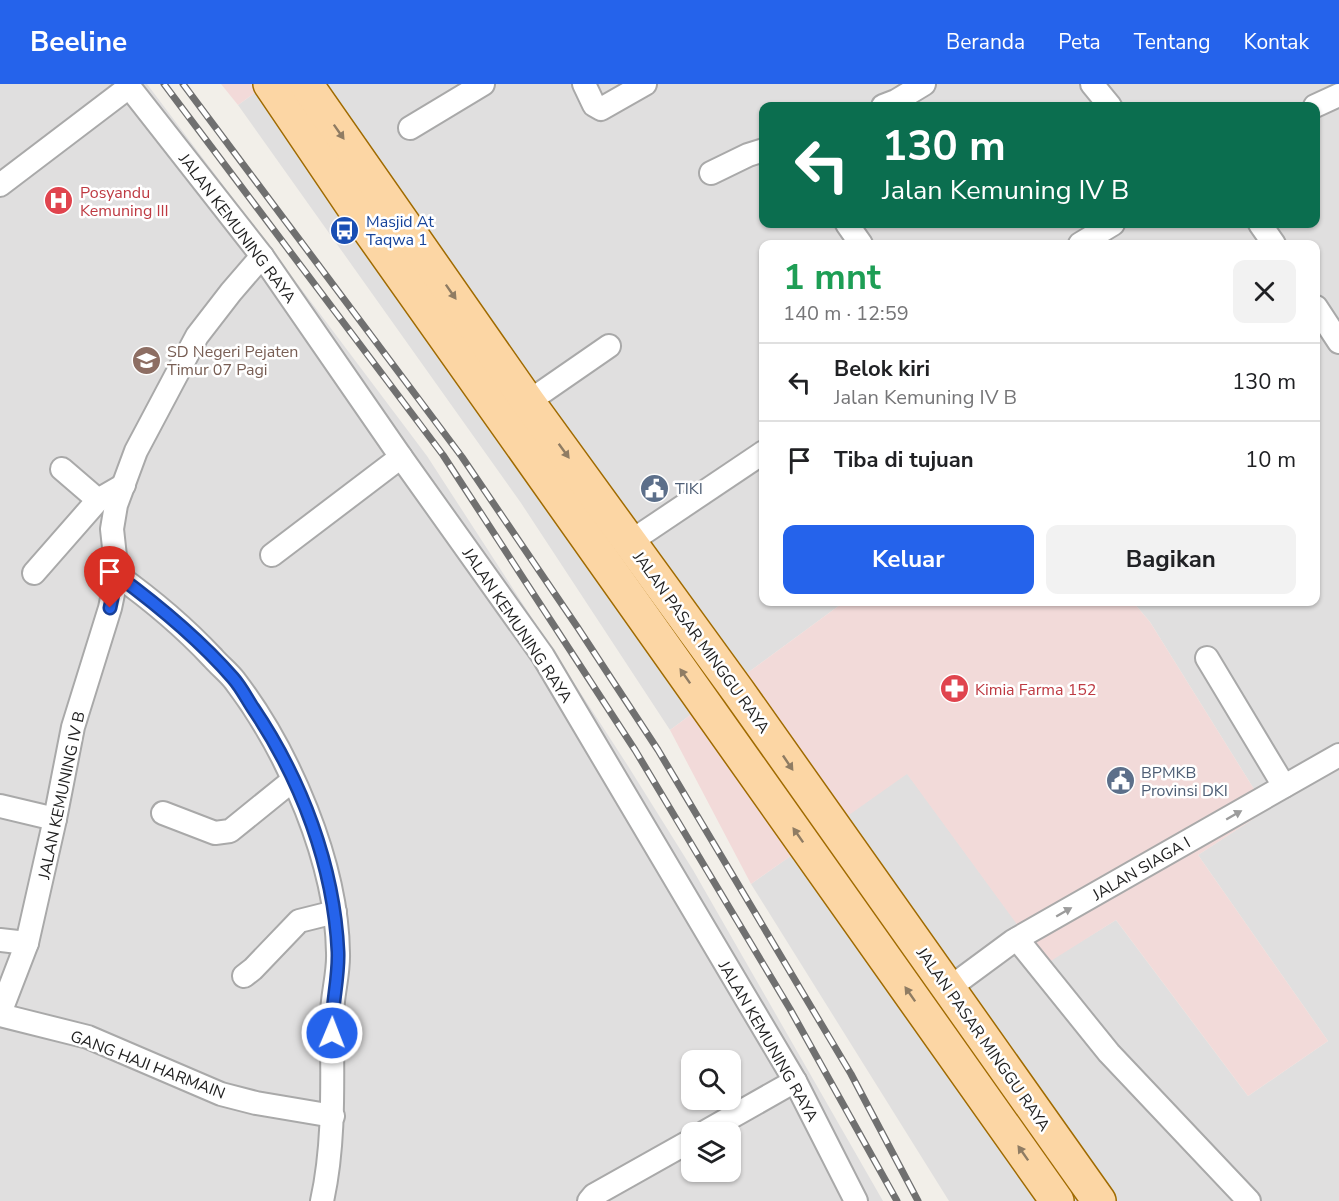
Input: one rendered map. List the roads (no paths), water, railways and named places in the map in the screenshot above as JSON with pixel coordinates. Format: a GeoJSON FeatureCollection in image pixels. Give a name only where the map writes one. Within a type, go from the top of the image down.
{"type":"FeatureCollection","features":[{"type":"Feature","properties":{"kind":"main road","name":"JALAN PASAR MINGGU RAYA"},"geometry":{"type":"LineString","coordinates":[[270,84],[362,220],[1057,1201]]}},
{"type":"Feature","properties":{"kind":"main road","name":"JALAN PASAR MINGGU RAYA"},"geometry":{"type":"LineString","coordinates":[[306,84],[544,391],[637,537],[960,980],[1099,1201]]}},
{"type":"Feature","properties":{"kind":"street"},"geometry":{"type":"LineString","coordinates":[[410,128],[483,84]]}},
{"type":"Feature","properties":{"kind":"street"},"geometry":{"type":"LineString","coordinates":[[584,84],[594,105],[601,109],[645,84]]}},
{"type":"Feature","properties":{"kind":"street"},"geometry":{"type":"LineString","coordinates":[[888,97],[924,84]]}},
{"type":"Feature","properties":{"kind":"street"},"geometry":{"type":"LineString","coordinates":[[1092,84],[1107,102]]}},
{"type":"Feature","properties":{"kind":"street"},"geometry":{"type":"LineString","coordinates":[[0,185],[128,85]]}},
{"type":"Feature","properties":{"kind":"street","name":"JALAN KEMUNING RAYA"},"geometry":{"type":"LineString","coordinates":[[128,85],[262,256],[401,457],[543,656],[795,1081],[856,1201]]}},
{"type":"Feature","properties":{"kind":"street"},"geometry":{"type":"LineString","coordinates":[[711,174],[759,152]]}},
{"type":"Feature","properties":{"kind":"street"},"geometry":{"type":"LineString","coordinates":[[1087,240],[1106,228]]}},
{"type":"Feature","properties":{"kind":"street","name":"JALAN KEMUNING IV B"},"geometry":{"type":"LineString","coordinates":[[0,1014],[27,943],[56,819],[73,727],[110,608],[117,575],[112,529],[116,505],[136,450],[197,336],[262,256]]}},
{"type":"Feature","properties":{"kind":"street"},"geometry":{"type":"LineString","coordinates":[[1320,313],[1339,342]]}},
{"type":"Feature","properties":{"kind":"street"},"geometry":{"type":"LineString","coordinates":[[544,391],[609,346]]}},
{"type":"Feature","properties":{"kind":"street"},"geometry":{"type":"LineString","coordinates":[[637,537],[759,455]]}},
{"type":"Feature","properties":{"kind":"street"},"geometry":{"type":"LineString","coordinates":[[272,555],[401,457]]}},
{"type":"Feature","properties":{"kind":"street"},"geometry":{"type":"LineString","coordinates":[[62,469],[98,500]]}},
{"type":"Feature","properties":{"kind":"street"},"geometry":{"type":"LineString","coordinates":[[34,573],[98,500],[124,484]]}},
{"type":"Feature","properties":{"kind":"street"},"geometry":{"type":"LineString","coordinates":[[117,575],[151,599],[191,635],[234,680],[267,729],[293,780],[329,877],[335,912],[338,954],[332,1013],[333,1116],[322,1201]]}},
{"type":"Feature","properties":{"kind":"street"},"geometry":{"type":"LineString","coordinates":[[1207,658],[1284,786]]}},
{"type":"Feature","properties":{"kind":"street","name":"JALAN SIAGA I"},"geometry":{"type":"LineString","coordinates":[[960,980],[1015,940],[1339,755]]}},
{"type":"Feature","properties":{"kind":"street"},"geometry":{"type":"LineString","coordinates":[[163,813],[215,833],[230,831],[293,780]]}},
{"type":"Feature","properties":{"kind":"street"},"geometry":{"type":"LineString","coordinates":[[0,806],[56,819]]}},
{"type":"Feature","properties":{"kind":"street"},"geometry":{"type":"LineString","coordinates":[[244,976],[299,921],[335,912]]}},
{"type":"Feature","properties":{"kind":"street"},"geometry":{"type":"LineString","coordinates":[[0,940],[27,943]]}},
{"type":"Feature","properties":{"kind":"street"},"geometry":{"type":"LineString","coordinates":[[1015,940],[1109,1053],[1249,1201]]}},
{"type":"Feature","properties":{"kind":"street","name":"GANG HAJI HARMAIN"},"geometry":{"type":"LineString","coordinates":[[0,1014],[87,1037],[221,1095],[333,1116]]}},
{"type":"Feature","properties":{"kind":"street"},"geometry":{"type":"LineString","coordinates":[[723,1122],[795,1081]]}},
{"type":"Feature","properties":{"kind":"street"},"geometry":{"type":"LineString","coordinates":[[589,1201],[594,1195],[681,1146]]}},
{"type":"Feature","properties":{"kind":"railway"},"geometry":{"type":"LineString","coordinates":[[164,84],[443,455],[635,750],[790,1009],[897,1201]]}},
{"type":"Feature","properties":{"kind":"railway"},"geometry":{"type":"LineString","coordinates":[[183,84],[462,457],[578,628],[658,750],[851,1074],[918,1201]]}},
{"type":"Feature","properties":{"kind":"place","name":"Posyandu Kemuning III"},"geometry":{"type":"Point","coordinates":[59,201]}},
{"type":"Feature","properties":{"kind":"place","name":"Masjid At Taqwa 1"},"geometry":{"type":"Point","coordinates":[345,230]}},
{"type":"Feature","properties":{"kind":"place","name":"SD Negeri Pejaten Timur 07 Pagi"},"geometry":{"type":"Point","coordinates":[146,360]}},
{"type":"Feature","properties":{"kind":"place","name":"TIKI"},"geometry":{"type":"Point","coordinates":[654,488]}},
{"type":"Feature","properties":{"kind":"place","name":"Kimia Farma 152"},"geometry":{"type":"Point","coordinates":[954,689]}},
{"type":"Feature","properties":{"kind":"place","name":"BPMKB Provinsi DKI"},"geometry":{"type":"Point","coordinates":[1120,781]}}]}
